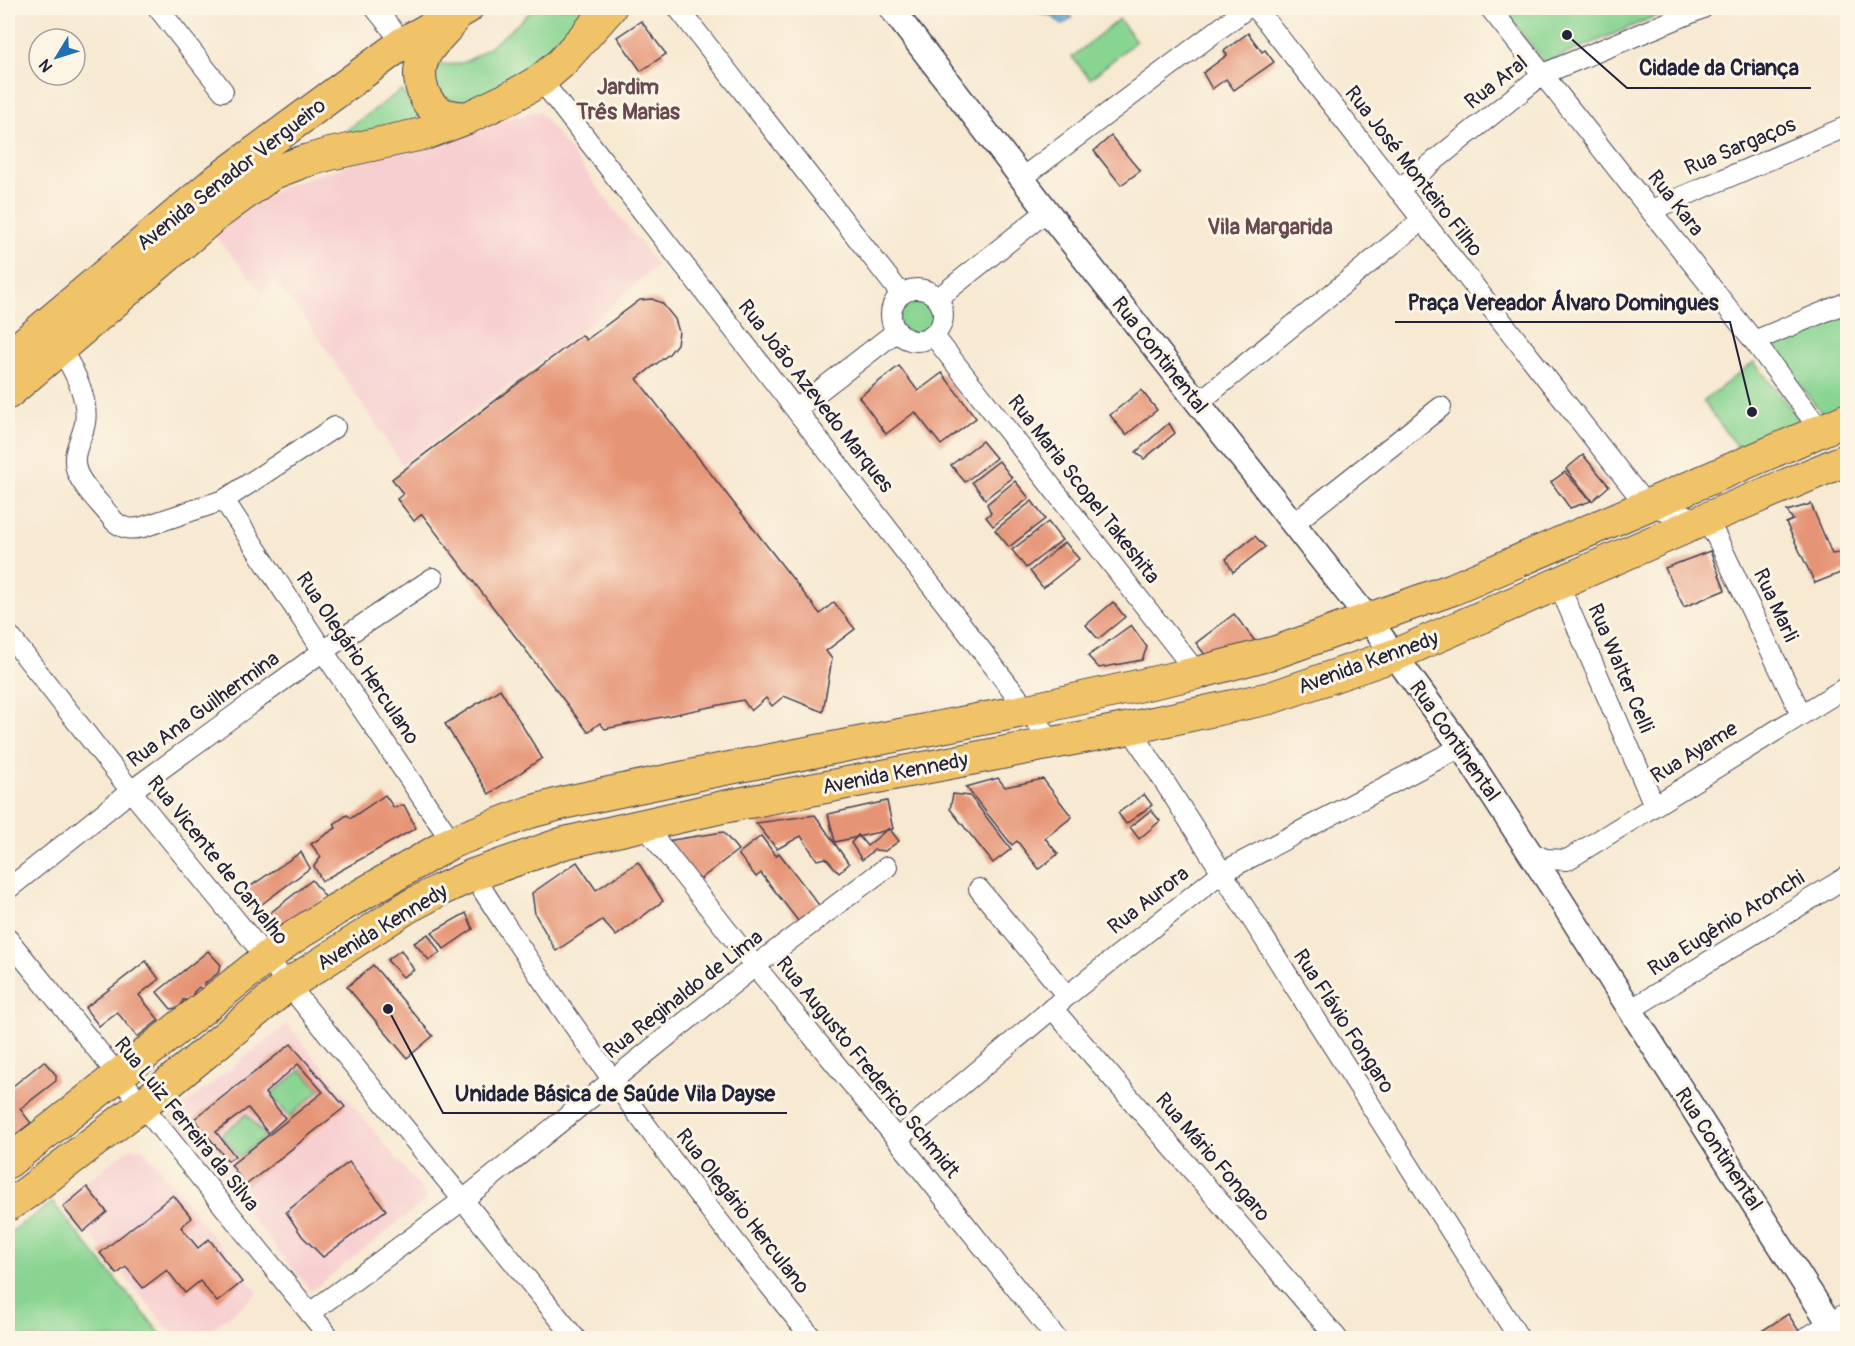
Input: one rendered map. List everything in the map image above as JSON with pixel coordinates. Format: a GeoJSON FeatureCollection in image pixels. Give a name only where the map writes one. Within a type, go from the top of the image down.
{"type":"FeatureCollection","features":[{"type":"Feature","properties":{"kind":"main road","name":"Avenida Senador Vergueiro"},"geometry":{"type":"LineString","coordinates":[[8,393],[213,218],[273,173],[330,154],[427,133],[467,118],[511,97],[541,80],[573,51],[610,8]]}},
{"type":"Feature","properties":{"kind":"main road","name":"Avenida Senador Vergueiro"},"geometry":{"type":"LineString","coordinates":[[8,357],[216,181],[404,43],[465,9]]}},
{"type":"Feature","properties":{"kind":"main road"},"geometry":{"type":"LineString","coordinates":[[465,9],[428,49],[422,60],[420,75],[423,92],[436,110],[444,114],[467,118]]}},
{"type":"Feature","properties":{"kind":"main road","name":"Avenida Kennedy"},"geometry":{"type":"LineString","coordinates":[[8,1162],[265,957],[335,910],[452,842],[530,812],[567,802],[1028,710],[1197,673],[1276,652],[1453,589],[1834,425]]}},
{"type":"Feature","properties":{"kind":"main road","name":"Avenida Kennedy"},"geometry":{"type":"LineString","coordinates":[[8,1205],[141,1105],[288,985],[406,908],[473,875],[564,843],[644,825],[792,793],[1130,728],[1261,700],[1395,656],[1702,520],[1848,459]]}},
{"type":"Feature","properties":{"kind":"street"},"geometry":{"type":"LineString","coordinates":[[158,8],[224,91]]}},
{"type":"Feature","properties":{"kind":"street"},"geometry":{"type":"LineString","coordinates":[[375,8],[404,43]]}},
{"type":"Feature","properties":{"kind":"street"},"geometry":{"type":"LineString","coordinates":[[678,8],[901,294]]}},
{"type":"Feature","properties":{"kind":"street","name":"Rua Continental"},"geometry":{"type":"LineString","coordinates":[[891,8],[1047,211],[1369,620],[1461,747],[1630,1010],[1839,1324]]}},
{"type":"Feature","properties":{"kind":"street"},"geometry":{"type":"LineString","coordinates":[[1022,178],[1247,8]]}},
{"type":"Feature","properties":{"kind":"street","name":"Rua José Monteiro Filho"},"geometry":{"type":"LineString","coordinates":[[1256,8],[1646,505]]}},
{"type":"Feature","properties":{"kind":"street","name":"Rua Kara"},"geometry":{"type":"LineString","coordinates":[[1490,8],[1754,341],[1834,425]]}},
{"type":"Feature","properties":{"kind":"street","name":"Rua Aral"},"geometry":{"type":"LineString","coordinates":[[1398,190],[1543,74],[1703,8]]}},
{"type":"Feature","properties":{"kind":"street","name":"Rua João Azevedo Marques"},"geometry":{"type":"LineString","coordinates":[[541,80],[1053,742]]}},
{"type":"Feature","properties":{"kind":"street","name":"Rua Sargaços"},"geometry":{"type":"LineString","coordinates":[[1651,210],[1848,126]]}},
{"type":"Feature","properties":{"kind":"street"},"geometry":{"type":"LineString","coordinates":[[937,299],[1047,211]]}},
{"type":"Feature","properties":{"kind":"street"},"geometry":{"type":"LineString","coordinates":[[1197,403],[1422,220]]}},
{"type":"Feature","properties":{"kind":"street"},"geometry":{"type":"LineString","coordinates":[[916,289],[931,293],[937,299],[941,306],[942,322],[933,335],[918,341],[903,336],[897,331],[891,316],[892,307],[901,294],[916,289]]}},
{"type":"Feature","properties":{"kind":"street"},"geometry":{"type":"LineString","coordinates":[[1754,341],[1848,302]]}},
{"type":"Feature","properties":{"kind":"street"},"geometry":{"type":"LineString","coordinates":[[796,410],[897,331]]}},
{"type":"Feature","properties":{"kind":"street","name":"Rua Maria Scopel Takeshita"},"geometry":{"type":"LineString","coordinates":[[933,335],[1197,673]]}},
{"type":"Feature","properties":{"kind":"street"},"geometry":{"type":"LineString","coordinates":[[60,348],[77,382],[85,412],[85,424],[75,450],[77,472],[121,527],[136,529],[224,500],[335,427]]}},
{"type":"Feature","properties":{"kind":"street"},"geometry":{"type":"LineString","coordinates":[[1293,524],[1441,407]]}},
{"type":"Feature","properties":{"kind":"street","name":"Rua Olegário Herculano"},"geometry":{"type":"LineString","coordinates":[[224,500],[452,842]]}},
{"type":"Feature","properties":{"kind":"street"},"geometry":{"type":"LineString","coordinates":[[1646,505],[1702,520]]}},
{"type":"Feature","properties":{"kind":"street","name":"Rua Marli"},"geometry":{"type":"LineString","coordinates":[[1702,520],[1716,536],[1801,714]]}},
{"type":"Feature","properties":{"kind":"street","name":"Rua Ana Guilhermina"},"geometry":{"type":"LineString","coordinates":[[8,889],[130,791],[323,651],[433,578]]}},
{"type":"Feature","properties":{"kind":"street","name":"Rua Walter Celli"},"geometry":{"type":"LineString","coordinates":[[1558,583],[1654,805]]}},
{"type":"Feature","properties":{"kind":"street","name":"Rua Vicente de Carvalho"},"geometry":{"type":"LineString","coordinates":[[8,633],[130,791],[575,1338]]}},
{"type":"Feature","properties":{"kind":"street","name":"Rua Ayame"},"geometry":{"type":"LineString","coordinates":[[1567,860],[1848,686]]}},
{"type":"Feature","properties":{"kind":"street","name":"Rua Flávio Fongaro"},"geometry":{"type":"LineString","coordinates":[[1130,728],[1519,1338]]}},
{"type":"Feature","properties":{"kind":"street","name":"Rua Aurora"},"geometry":{"type":"LineString","coordinates":[[897,1139],[1060,1002],[1221,873],[1461,747]]}},
{"type":"Feature","properties":{"kind":"street","name":"Rua Augusto Frederico Schmidt"},"geometry":{"type":"LineString","coordinates":[[644,825],[1056,1338]]}},
{"type":"Feature","properties":{"kind":"street"},"geometry":{"type":"LineString","coordinates":[[1530,852],[1545,859],[1567,860],[1558,896]]}},
{"type":"Feature","properties":{"kind":"street","name":"Rua Reginaldo de Lima"},"geometry":{"type":"LineString","coordinates":[[310,1313],[463,1200],[755,966],[887,867]]}},
{"type":"Feature","properties":{"kind":"street","name":"Rua Olegário Herculano"},"geometry":{"type":"LineString","coordinates":[[473,875],[612,1080],[767,1283],[812,1338]]}},
{"type":"Feature","properties":{"kind":"street","name":"Rua Eugênio Aronchi"},"geometry":{"type":"LineString","coordinates":[[1630,1010],[1848,876]]}},
{"type":"Feature","properties":{"kind":"street","name":"Rua Mário Fongaro"},"geometry":{"type":"LineString","coordinates":[[979,889],[1060,1002],[1337,1338]]}},
{"type":"Feature","properties":{"kind":"street","name":"Rua Luiz Ferreira da Silva"},"geometry":{"type":"LineString","coordinates":[[8,939],[330,1338]]}},
{"type":"Feature","properties":{"kind":"street"},"geometry":{"type":"LineString","coordinates":[[1806,1338],[1839,1324]]}},
{"type":"Feature","properties":{"kind":"shaded area"},"geometry":{"type":"Polygon","coordinates":[[[539,111],[657,265],[593,322],[402,465],[308,322],[275,281],[262,292],[212,232],[283,186],[404,147],[539,111]]]}},
{"type":"Feature","properties":{"kind":"shaded area"},"geometry":{"type":"Polygon","coordinates":[[[287,1024],[426,1195],[424,1202],[311,1291],[170,1117],[287,1024]]]}},
{"type":"Feature","properties":{"kind":"shaded area"},"geometry":{"type":"Polygon","coordinates":[[[142,1147],[258,1293],[201,1338],[176,1338],[62,1200],[129,1149],[142,1147]]]}},
{"type":"Feature","properties":{"kind":"green space"},"geometry":{"type":"Polygon","coordinates":[[[534,8],[586,8],[545,52],[522,71],[489,92],[474,99],[459,102],[445,97],[438,90],[435,77],[439,64],[458,64],[476,56],[534,8]]]}},
{"type":"Feature","properties":{"kind":"green space"},"geometry":{"type":"Polygon","coordinates":[[[1502,8],[1675,8],[1545,63],[1502,8]]]}},
{"type":"Feature","properties":{"kind":"green space"},"geometry":{"type":"Polygon","coordinates":[[[1119,19],[1136,41],[1090,79],[1072,57],[1119,19]]]}},
{"type":"Feature","properties":{"kind":"green space"},"geometry":{"type":"Polygon","coordinates":[[[401,90],[425,125],[321,149],[401,90]]]}},
{"type":"Feature","properties":{"kind":"green space"},"geometry":{"type":"Polygon","coordinates":[[[917,294],[931,300],[937,314],[931,328],[917,334],[903,328],[897,314],[903,300],[917,294]]]}},
{"type":"Feature","properties":{"kind":"green space"},"geometry":{"type":"Polygon","coordinates":[[[1847,311],[1847,407],[1825,417],[1769,345],[1847,311]]]}},
{"type":"Feature","properties":{"kind":"green space"},"geometry":{"type":"Polygon","coordinates":[[[1754,362],[1802,423],[1740,451],[1703,401],[1754,362]]]}},
{"type":"Feature","properties":{"kind":"green space"},"geometry":{"type":"Polygon","coordinates":[[[301,1070],[320,1090],[289,1117],[271,1094],[301,1070]]]}},
{"type":"Feature","properties":{"kind":"green space"},"geometry":{"type":"Polygon","coordinates":[[[247,1114],[265,1136],[239,1157],[221,1135],[247,1114]]]}},
{"type":"Feature","properties":{"kind":"green space"},"geometry":{"type":"Polygon","coordinates":[[[53,1202],[164,1338],[8,1338],[8,1234],[53,1202]]]}},
{"type":"Feature","properties":{"kind":"water"},"geometry":{"type":"Polygon","coordinates":[[[1036,8],[1064,8],[1072,18],[1062,25],[1052,16],[1038,12],[1036,8]]]}},
{"type":"Feature","properties":{"kind":"building"},"geometry":{"type":"Polygon","coordinates":[[[641,21],[666,54],[641,71],[617,37],[641,21]]]}},
{"type":"Feature","properties":{"kind":"building"},"geometry":{"type":"Polygon","coordinates":[[[1248,33],[1262,52],[1265,50],[1274,62],[1234,90],[1226,79],[1212,89],[1203,73],[1227,55],[1224,51],[1248,33]]]}},
{"type":"Feature","properties":{"kind":"building"},"geometry":{"type":"Polygon","coordinates":[[[1111,136],[1140,171],[1121,185],[1094,151],[1111,136]]]}},
{"type":"Feature","properties":{"kind":"building"},"geometry":{"type":"Polygon","coordinates":[[[652,299],[662,303],[675,319],[679,332],[677,344],[669,354],[637,379],[820,614],[834,602],[855,629],[826,651],[832,659],[823,712],[784,696],[772,706],[766,698],[751,711],[743,700],[605,729],[600,723],[588,732],[422,514],[414,521],[397,499],[403,494],[392,479],[582,335],[586,340],[640,300],[652,299]]]}},
{"type":"Feature","properties":{"kind":"building"},"geometry":{"type":"Polygon","coordinates":[[[899,366],[918,391],[942,373],[976,418],[941,445],[915,412],[886,434],[859,397],[899,366]]]}},
{"type":"Feature","properties":{"kind":"building"},"geometry":{"type":"Polygon","coordinates":[[[1141,390],[1157,410],[1126,435],[1110,415],[1141,390]]]}},
{"type":"Feature","properties":{"kind":"building"},"geometry":{"type":"Polygon","coordinates":[[[1169,423],[1175,433],[1144,459],[1136,452],[1169,423]]]}},
{"type":"Feature","properties":{"kind":"building"},"geometry":{"type":"Polygon","coordinates":[[[982,441],[996,458],[965,482],[951,465],[982,441]]]}},
{"type":"Feature","properties":{"kind":"building"},"geometry":{"type":"Polygon","coordinates":[[[1583,455],[1609,486],[1592,501],[1566,469],[1583,455]]]}},
{"type":"Feature","properties":{"kind":"building"},"geometry":{"type":"Polygon","coordinates":[[[999,461],[1012,478],[985,499],[972,482],[999,461]]]}},
{"type":"Feature","properties":{"kind":"building"},"geometry":{"type":"Polygon","coordinates":[[[1565,472],[1591,501],[1570,508],[1551,482],[1565,472]]]}},
{"type":"Feature","properties":{"kind":"building"},"geometry":{"type":"Polygon","coordinates":[[[1015,481],[1029,498],[993,526],[986,517],[991,513],[987,504],[1015,481]]]}},
{"type":"Feature","properties":{"kind":"building"},"geometry":{"type":"Polygon","coordinates":[[[1032,501],[1045,519],[1009,547],[995,530],[1032,501]]]}},
{"type":"Feature","properties":{"kind":"building"},"geometry":{"type":"Polygon","coordinates":[[[1811,504],[1832,554],[1845,552],[1848,560],[1848,570],[1815,583],[1786,523],[1793,520],[1787,511],[1811,504]]]}},
{"type":"Feature","properties":{"kind":"building"},"geometry":{"type":"Polygon","coordinates":[[[1048,522],[1062,540],[1026,568],[1012,550],[1048,522]]]}},
{"type":"Feature","properties":{"kind":"building"},"geometry":{"type":"Polygon","coordinates":[[[1255,536],[1265,547],[1233,572],[1226,559],[1255,536]]]}},
{"type":"Feature","properties":{"kind":"building"},"geometry":{"type":"Polygon","coordinates":[[[1065,542],[1079,559],[1043,588],[1030,571],[1065,542]]]}},
{"type":"Feature","properties":{"kind":"building"},"geometry":{"type":"Polygon","coordinates":[[[1710,551],[1725,590],[1684,607],[1665,568],[1710,551]]]}},
{"type":"Feature","properties":{"kind":"building"},"geometry":{"type":"Polygon","coordinates":[[[1113,602],[1125,617],[1098,639],[1086,625],[1113,602]]]}},
{"type":"Feature","properties":{"kind":"building"},"geometry":{"type":"Polygon","coordinates":[[[1234,614],[1258,645],[1209,660],[1196,643],[1234,614]]]}},
{"type":"Feature","properties":{"kind":"building"},"geometry":{"type":"Polygon","coordinates":[[[1131,625],[1147,647],[1142,660],[1099,668],[1088,656],[1131,625]]]}},
{"type":"Feature","properties":{"kind":"building"},"geometry":{"type":"Polygon","coordinates":[[[500,689],[542,758],[489,794],[445,724],[500,689]]]}},
{"type":"Feature","properties":{"kind":"building"},"geometry":{"type":"Polygon","coordinates":[[[998,778],[1005,787],[1043,779],[1072,817],[1045,838],[1058,854],[1039,869],[1017,841],[1012,845],[966,787],[998,778]]]}},
{"type":"Feature","properties":{"kind":"building"},"geometry":{"type":"Polygon","coordinates":[[[953,794],[970,796],[1011,849],[993,863],[950,809],[953,794]]]}},
{"type":"Feature","properties":{"kind":"building"},"geometry":{"type":"Polygon","coordinates":[[[1144,794],[1152,805],[1126,824],[1118,813],[1144,794]]]}},
{"type":"Feature","properties":{"kind":"building"},"geometry":{"type":"Polygon","coordinates":[[[385,795],[394,808],[404,805],[416,828],[322,881],[314,866],[321,857],[311,844],[336,828],[334,824],[347,815],[351,818],[385,795]]]}},
{"type":"Feature","properties":{"kind":"building"},"geometry":{"type":"Polygon","coordinates":[[[887,801],[893,829],[835,842],[828,814],[887,801]]]}},
{"type":"Feature","properties":{"kind":"building"},"geometry":{"type":"Polygon","coordinates":[[[1151,810],[1160,821],[1139,839],[1130,827],[1151,810]]]}},
{"type":"Feature","properties":{"kind":"building"},"geometry":{"type":"Polygon","coordinates":[[[815,815],[849,864],[839,873],[826,858],[817,860],[801,836],[777,849],[756,823],[815,815]]]}},
{"type":"Feature","properties":{"kind":"building"},"geometry":{"type":"Polygon","coordinates":[[[889,828],[899,841],[885,851],[874,850],[862,860],[851,843],[858,835],[867,846],[889,828]]]}},
{"type":"Feature","properties":{"kind":"building"},"geometry":{"type":"Polygon","coordinates":[[[723,832],[738,850],[698,881],[666,841],[723,832]]]}},
{"type":"Feature","properties":{"kind":"building"},"geometry":{"type":"Polygon","coordinates":[[[761,836],[776,856],[779,853],[819,905],[798,921],[761,873],[756,877],[738,854],[761,836]]]}},
{"type":"Feature","properties":{"kind":"building"},"geometry":{"type":"Polygon","coordinates":[[[301,852],[310,868],[254,910],[242,892],[301,852]]]}},
{"type":"Feature","properties":{"kind":"building"},"geometry":{"type":"Polygon","coordinates":[[[577,862],[596,890],[638,862],[663,901],[616,936],[602,920],[556,951],[535,914],[532,893],[577,862]]]}},
{"type":"Feature","properties":{"kind":"building"},"geometry":{"type":"Polygon","coordinates":[[[312,880],[326,898],[272,937],[260,921],[312,880]]]}},
{"type":"Feature","properties":{"kind":"building"},"geometry":{"type":"Polygon","coordinates":[[[466,913],[473,929],[444,949],[432,932],[466,913]]]}},
{"type":"Feature","properties":{"kind":"building"},"geometry":{"type":"Polygon","coordinates":[[[428,934],[440,953],[429,960],[414,943],[428,934]]]}},
{"type":"Feature","properties":{"kind":"building"},"geometry":{"type":"Polygon","coordinates":[[[401,950],[414,970],[403,977],[387,960],[401,950]]]}},
{"type":"Feature","properties":{"kind":"building"},"geometry":{"type":"Polygon","coordinates":[[[208,951],[221,965],[218,973],[204,984],[205,988],[202,990],[199,987],[194,992],[191,1000],[183,1000],[181,1007],[171,1009],[157,992],[208,951]]]}},
{"type":"Feature","properties":{"kind":"building"},"geometry":{"type":"Polygon","coordinates":[[[146,961],[159,979],[139,995],[159,1020],[137,1037],[117,1012],[99,1026],[85,1008],[146,961]]]}},
{"type":"Feature","properties":{"kind":"building"},"geometry":{"type":"Polygon","coordinates":[[[373,965],[433,1036],[407,1058],[347,987],[373,965]]]}},
{"type":"Feature","properties":{"kind":"building"},"geometry":{"type":"Polygon","coordinates":[[[291,1044],[345,1107],[246,1185],[231,1165],[323,1092],[298,1064],[265,1093],[285,1118],[268,1133],[248,1108],[216,1132],[235,1156],[228,1161],[194,1119],[291,1044]]]}},
{"type":"Feature","properties":{"kind":"building"},"geometry":{"type":"Polygon","coordinates":[[[44,1061],[56,1075],[56,1081],[20,1109],[31,1123],[11,1138],[8,1133],[8,1090],[44,1061]]]}},
{"type":"Feature","properties":{"kind":"building"},"geometry":{"type":"Polygon","coordinates":[[[349,1162],[386,1210],[323,1257],[302,1236],[286,1212],[349,1162]]]}},
{"type":"Feature","properties":{"kind":"building"},"geometry":{"type":"Polygon","coordinates":[[[87,1187],[107,1212],[83,1232],[63,1207],[87,1187]]]}},
{"type":"Feature","properties":{"kind":"building"},"geometry":{"type":"Polygon","coordinates":[[[173,1195],[192,1218],[181,1227],[198,1248],[209,1239],[242,1282],[217,1302],[200,1281],[185,1293],[167,1270],[143,1288],[126,1267],[117,1274],[100,1253],[173,1195]]]}},
{"type":"Feature","properties":{"kind":"building"},"geometry":{"type":"Polygon","coordinates":[[[1788,1314],[1799,1331],[1788,1338],[1751,1338],[1788,1314]]]}},
{"type":"Feature","properties":{"kind":"place","name":"Cidade da Criança"},"geometry":{"type":"Point","coordinates":[1567,35]}},
{"type":"Feature","properties":{"kind":"place","name":"Praça Vereador Álvaro Domingues"},"geometry":{"type":"Point","coordinates":[1752,412]}},
{"type":"Feature","properties":{"kind":"place","name":"Unidade Básica de Saúde Vila Dayse"},"geometry":{"type":"Point","coordinates":[388,1009]}},
{"type":"Feature","properties":{"kind":"district","name":"Jardim Três Marias"},"geometry":{"type":"Point","coordinates":[628,98]}},
{"type":"Feature","properties":{"kind":"district","name":"Vila Margarida"},"geometry":{"type":"Point","coordinates":[1270,226]}}]}
